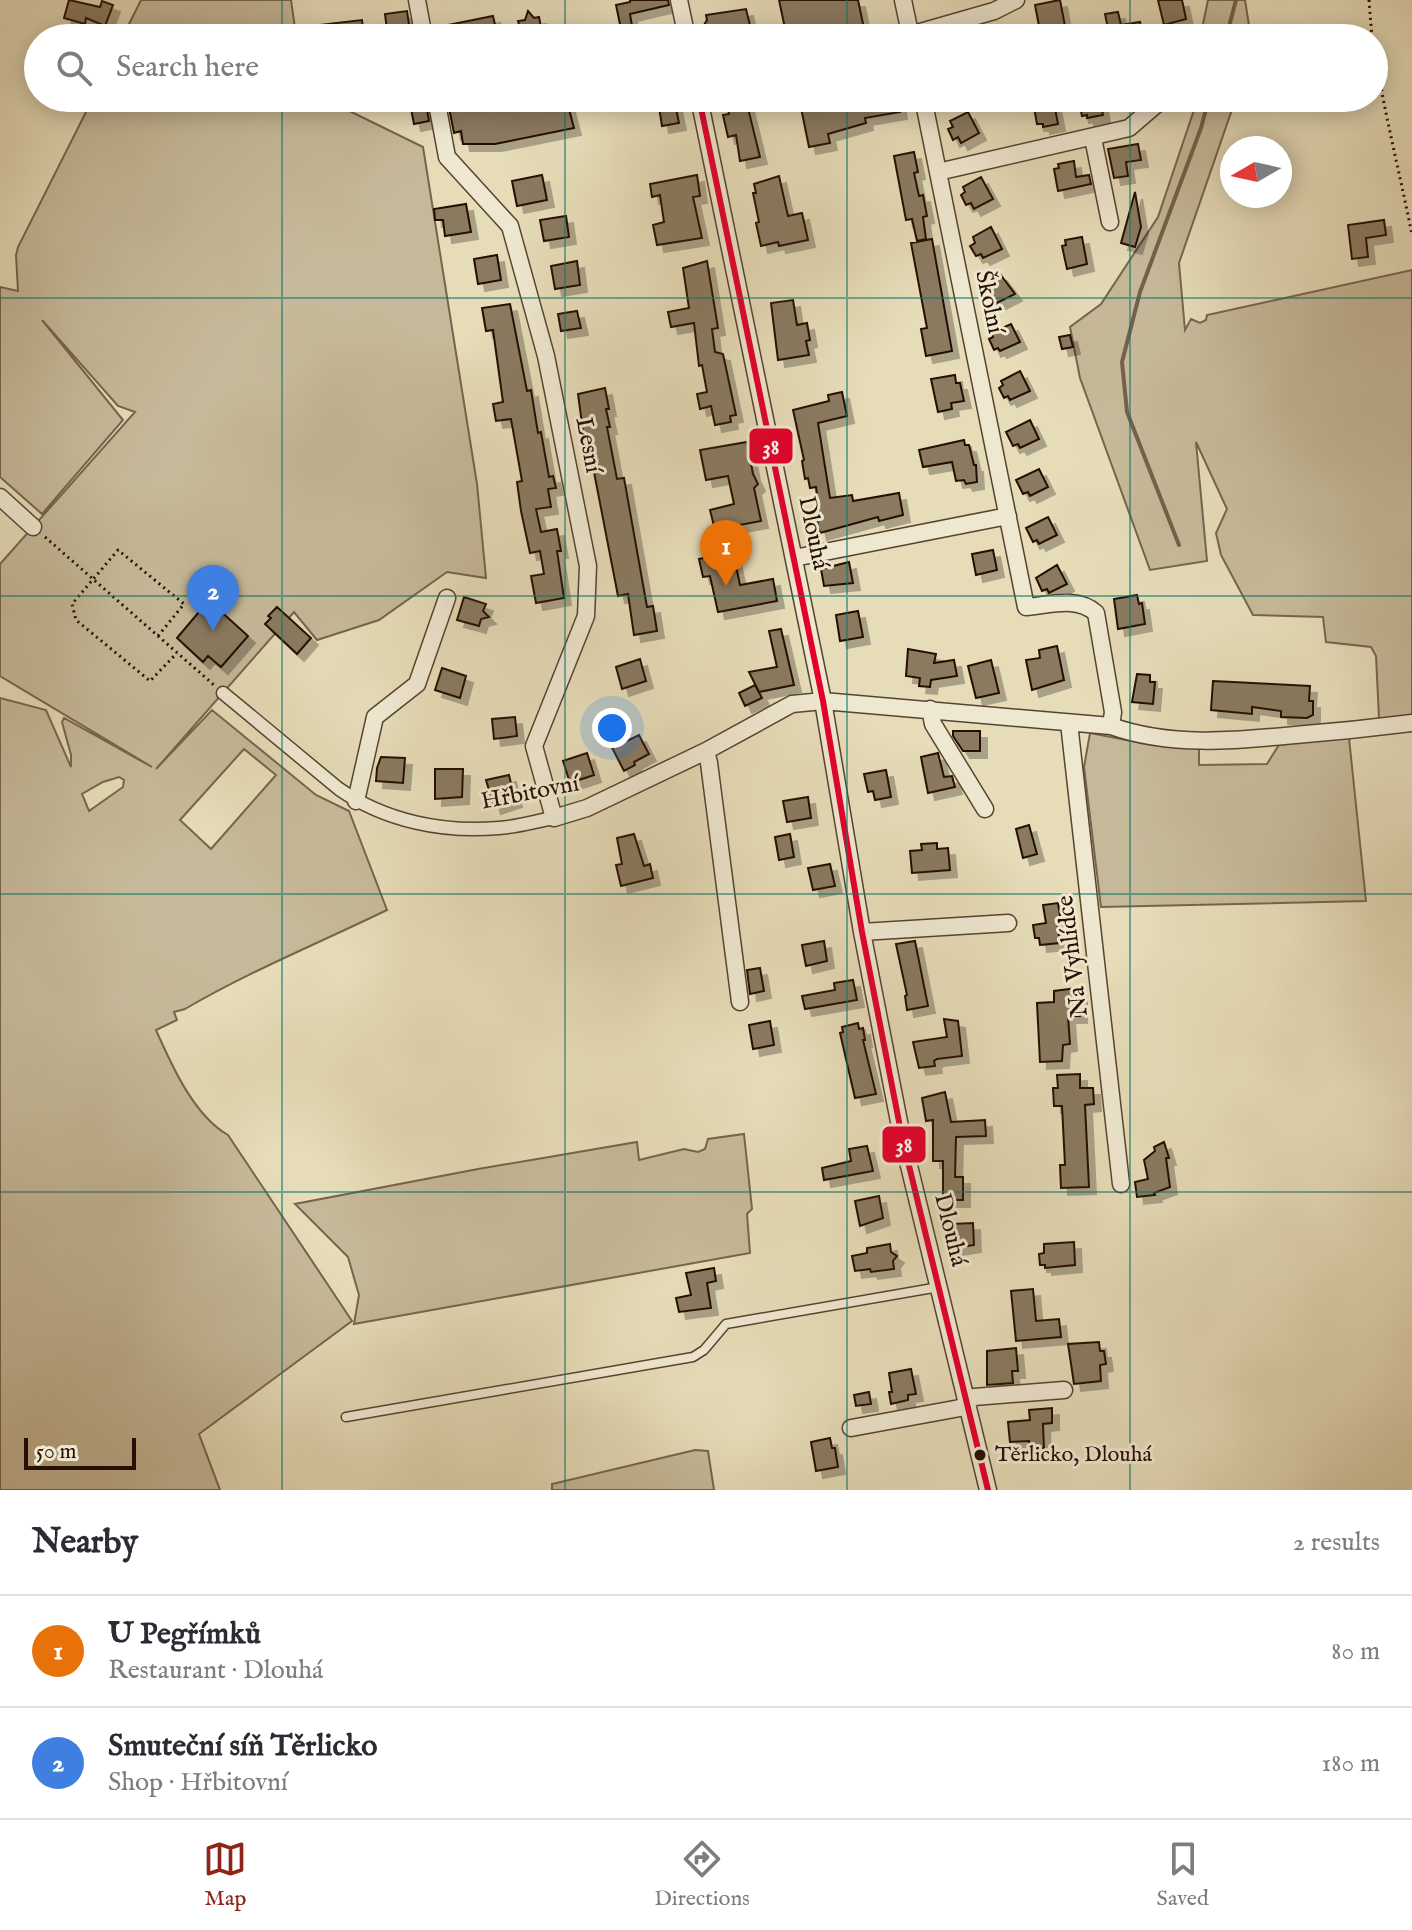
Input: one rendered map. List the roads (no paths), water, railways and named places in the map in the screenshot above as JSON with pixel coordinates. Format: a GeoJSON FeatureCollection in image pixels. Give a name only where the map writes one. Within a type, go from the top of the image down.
{"type":"FeatureCollection","features":[{"type":"Feature","properties":{"kind":"street"},"geometry":{"type":"LineString","coordinates":[[417,0],[421,24]]}},
{"type":"Feature","properties":{"kind":"street"},"geometry":{"type":"LineString","coordinates":[[903,0],[908,24]]}},
{"type":"Feature","properties":{"kind":"street"},"geometry":{"type":"LineString","coordinates":[[950,24],[994,11],[1016,0]]}},
{"type":"Feature","properties":{"kind":"street"},"geometry":{"type":"LineString","coordinates":[[685,2],[686,24]]}},
{"type":"Feature","properties":{"kind":"street","name":"Lesní"},"geometry":{"type":"LineString","coordinates":[[439,112],[447,157],[510,226],[546,356],[588,566],[586,616],[534,746],[554,818]]}},
{"type":"Feature","properties":{"kind":"street","name":"Dlouhá"},"geometry":{"type":"LineString","coordinates":[[702,112],[823,701],[862,932],[902,1137],[988,1490]]}},
{"type":"Feature","properties":{"kind":"street","name":"Školní"},"geometry":{"type":"LineString","coordinates":[[926,112],[1026,607],[1076,602],[1087,605],[1096,613],[1113,712],[1111,726]]}},
{"type":"Feature","properties":{"kind":"street"},"geometry":{"type":"LineString","coordinates":[[938,172],[1129,128],[1148,112]]}},
{"type":"Feature","properties":{"kind":"street"},"geometry":{"type":"LineString","coordinates":[[1093,138],[1110,222]]}},
{"type":"Feature","properties":{"kind":"street"},"geometry":{"type":"LineString","coordinates":[[0,497],[33,527]]}},
{"type":"Feature","properties":{"kind":"street"},"geometry":{"type":"LineString","coordinates":[[794,558],[1008,516]]}},
{"type":"Feature","properties":{"kind":"street"},"geometry":{"type":"LineString","coordinates":[[356,801],[375,717],[417,684],[447,598]]}},
{"type":"Feature","properties":{"kind":"street","name":"Hřbitovní"},"geometry":{"type":"LineString","coordinates":[[223,693],[303,762],[356,801],[407,821],[442,828],[499,828],[554,818],[587,808],[706,751],[792,704],[823,701]]}},
{"type":"Feature","properties":{"kind":"street"},"geometry":{"type":"LineString","coordinates":[[823,701],[1111,726],[1136,735],[1181,741],[1244,740],[1412,723]]}},
{"type":"Feature","properties":{"kind":"street"},"geometry":{"type":"LineString","coordinates":[[930,709],[933,724],[985,809]]}},
{"type":"Feature","properties":{"kind":"street","name":"Na Vyhlídce"},"geometry":{"type":"LineString","coordinates":[[1069,723],[1121,1184]]}},
{"type":"Feature","properties":{"kind":"street"},"geometry":{"type":"LineString","coordinates":[[706,751],[740,1002]]}},
{"type":"Feature","properties":{"kind":"street"},"geometry":{"type":"LineString","coordinates":[[862,932],[1008,923]]}},
{"type":"Feature","properties":{"kind":"street"},"geometry":{"type":"LineString","coordinates":[[851,1428],[960,1408],[974,1397],[1064,1390]]}},
{"type":"Feature","properties":{"kind":"lane"},"geometry":{"type":"LineString","coordinates":[[346,1417],[693,1357],[704,1350],[726,1324],[939,1287]]}},
{"type":"Feature","properties":{"kind":"waterway"},"geometry":{"type":"LineString","coordinates":[[1230,24],[1236,0]]}},
{"type":"Feature","properties":{"kind":"waterway"},"geometry":{"type":"LineString","coordinates":[[1179,545],[1127,412],[1122,362],[1140,292],[1205,112]]}},
{"type":"Feature","properties":{"kind":"place","name":"U Pegřímků"},"geometry":{"type":"Point","coordinates":[726,586]}},
{"type":"Feature","properties":{"kind":"place","name":"Smuteční síň Těrlicko"},"geometry":{"type":"Point","coordinates":[213,631]}},
{"type":"Feature","properties":{"kind":"place","name":"Těrlicko, Dlouhá"},"geometry":{"type":"Point","coordinates":[980,1455]}}]}
